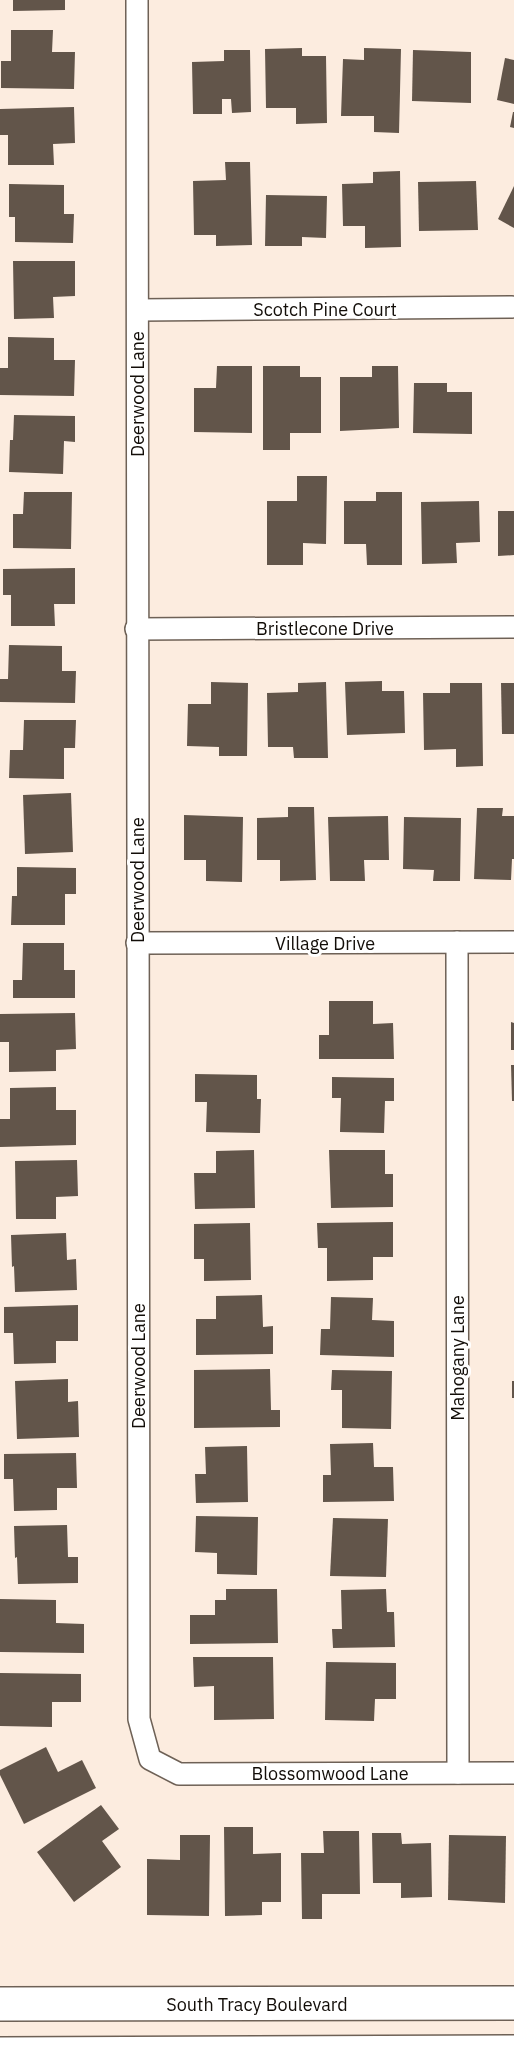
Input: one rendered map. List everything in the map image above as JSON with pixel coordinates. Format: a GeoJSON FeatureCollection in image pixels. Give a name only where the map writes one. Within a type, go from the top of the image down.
{"type":"FeatureCollection","features":[{"type":"Feature","properties":{"kind":"main road","name":"South Tracy Boulevard"},"geometry":{"type":"LineString","coordinates":[[0,2004],[514,2003]]}},
{"type":"Feature","properties":{"kind":"main road"},"geometry":{"type":"LineString","coordinates":[[0,2054],[514,2052]]}},
{"type":"Feature","properties":{"kind":"street","name":"Deerwood Lane"},"geometry":{"type":"LineString","coordinates":[[137,0],[139,1719],[150,1759]]}},
{"type":"Feature","properties":{"kind":"street","name":"Scotch Pine Court"},"geometry":{"type":"LineString","coordinates":[[138,310],[512,308]]}},
{"type":"Feature","properties":{"kind":"street","name":"Bristlecone Drive"},"geometry":{"type":"LineString","coordinates":[[136,629],[514,627]]}},
{"type":"Feature","properties":{"kind":"street","name":"Mahogany Lane"},"geometry":{"type":"LineString","coordinates":[[457,942],[458,1773]]}},
{"type":"Feature","properties":{"kind":"street","name":"Village Drive"},"geometry":{"type":"LineString","coordinates":[[137,944],[514,942]]}},
{"type":"Feature","properties":{"kind":"street","name":"Blossomwood Lane"},"geometry":{"type":"LineString","coordinates":[[150,1759],[179,1774],[514,1773]]}},
{"type":"Feature","properties":{"kind":"building"},"geometry":{"type":"Polygon","coordinates":[[[13,0],[65,0],[65,10],[13,11],[13,0]]]}},
{"type":"Feature","properties":{"kind":"building"},"geometry":{"type":"Polygon","coordinates":[[[11,30],[53,30],[52,52],[75,52],[74,89],[1,88],[1,61],[11,61],[11,30]]]}},
{"type":"Feature","properties":{"kind":"building"},"geometry":{"type":"Polygon","coordinates":[[[302,48],[302,56],[326,56],[327,123],[296,124],[296,108],[266,108],[265,49],[302,48]]]}},
{"type":"Feature","properties":{"kind":"building"},"geometry":{"type":"Polygon","coordinates":[[[364,48],[401,49],[399,133],[374,132],[374,116],[341,116],[343,59],[364,60],[364,48]]]}},
{"type":"Feature","properties":{"kind":"building"},"geometry":{"type":"Polygon","coordinates":[[[224,50],[250,50],[251,112],[232,113],[231,99],[222,99],[222,114],[193,114],[192,62],[224,61],[224,50]]]}},
{"type":"Feature","properties":{"kind":"building"},"geometry":{"type":"Polygon","coordinates":[[[413,50],[471,52],[471,103],[412,101],[413,50]]]}},
{"type":"Feature","properties":{"kind":"building"},"geometry":{"type":"Polygon","coordinates":[[[505,58],[514,60],[514,104],[497,100],[505,58]]]}},
{"type":"Feature","properties":{"kind":"building"},"geometry":{"type":"Polygon","coordinates":[[[74,107],[75,143],[53,144],[54,165],[8,165],[8,135],[0,135],[0,109],[74,107]]]}},
{"type":"Feature","properties":{"kind":"building"},"geometry":{"type":"Polygon","coordinates":[[[514,112],[514,128],[510,127],[514,112]]]}},
{"type":"Feature","properties":{"kind":"building"},"geometry":{"type":"Polygon","coordinates":[[[225,162],[250,162],[252,245],[216,246],[216,235],[194,235],[193,181],[226,180],[225,162]]]}},
{"type":"Feature","properties":{"kind":"building"},"geometry":{"type":"Polygon","coordinates":[[[400,171],[401,247],[365,248],[365,226],[343,226],[342,184],[373,183],[373,172],[400,171]]]}},
{"type":"Feature","properties":{"kind":"building"},"geometry":{"type":"Polygon","coordinates":[[[476,181],[478,230],[419,231],[418,182],[476,181]]]}},
{"type":"Feature","properties":{"kind":"building"},"geometry":{"type":"Polygon","coordinates":[[[9,184],[64,185],[64,214],[74,214],[73,243],[15,242],[15,217],[9,217],[9,184]]]}},
{"type":"Feature","properties":{"kind":"building"},"geometry":{"type":"Polygon","coordinates":[[[514,186],[514,228],[498,219],[514,186]]]}},
{"type":"Feature","properties":{"kind":"building"},"geometry":{"type":"Polygon","coordinates":[[[266,195],[327,196],[326,238],[302,237],[302,246],[265,246],[266,195]]]}},
{"type":"Feature","properties":{"kind":"building"},"geometry":{"type":"Polygon","coordinates":[[[13,261],[75,261],[75,296],[53,297],[54,318],[14,319],[13,261]]]}},
{"type":"Feature","properties":{"kind":"building"},"geometry":{"type":"Polygon","coordinates":[[[8,337],[54,338],[54,360],[75,360],[74,396],[0,395],[0,368],[8,368],[8,337]]]}},
{"type":"Feature","properties":{"kind":"building"},"geometry":{"type":"Polygon","coordinates":[[[217,366],[252,366],[252,433],[194,432],[194,388],[216,388],[217,366]]]}},
{"type":"Feature","properties":{"kind":"building"},"geometry":{"type":"Polygon","coordinates":[[[263,366],[300,366],[300,377],[321,377],[321,433],[290,433],[290,450],[263,450],[263,366]]]}},
{"type":"Feature","properties":{"kind":"building"},"geometry":{"type":"Polygon","coordinates":[[[372,366],[398,366],[399,428],[340,431],[340,377],[372,377],[372,366]]]}},
{"type":"Feature","properties":{"kind":"building"},"geometry":{"type":"Polygon","coordinates":[[[414,383],[447,383],[447,392],[472,392],[472,434],[413,433],[414,383]]]}},
{"type":"Feature","properties":{"kind":"building"},"geometry":{"type":"Polygon","coordinates":[[[14,415],[75,416],[75,442],[64,441],[63,474],[9,472],[10,440],[13,440],[14,415]]]}},
{"type":"Feature","properties":{"kind":"building"},"geometry":{"type":"Polygon","coordinates":[[[297,476],[327,476],[326,544],[303,543],[303,565],[267,565],[267,501],[297,501],[297,476]]]}},
{"type":"Feature","properties":{"kind":"building"},"geometry":{"type":"Polygon","coordinates":[[[24,492],[72,492],[71,549],[13,548],[13,514],[23,514],[24,492]]]}},
{"type":"Feature","properties":{"kind":"building"},"geometry":{"type":"Polygon","coordinates":[[[376,492],[402,492],[402,565],[367,565],[366,544],[344,544],[344,501],[376,501],[376,492]]]}},
{"type":"Feature","properties":{"kind":"building"},"geometry":{"type":"Polygon","coordinates":[[[479,501],[480,542],[456,543],[457,563],[422,564],[421,502],[479,501]]]}},
{"type":"Feature","properties":{"kind":"building"},"geometry":{"type":"Polygon","coordinates":[[[498,511],[514,511],[514,555],[498,556],[498,511]]]}},
{"type":"Feature","properties":{"kind":"building"},"geometry":{"type":"Polygon","coordinates":[[[75,568],[75,604],[54,604],[55,626],[11,626],[11,595],[3,595],[3,569],[75,568]]]}},
{"type":"Feature","properties":{"kind":"building"},"geometry":{"type":"Polygon","coordinates":[[[9,645],[62,646],[62,671],[76,671],[75,703],[0,702],[0,679],[8,679],[9,645]]]}},
{"type":"Feature","properties":{"kind":"building"},"geometry":{"type":"Polygon","coordinates":[[[382,681],[382,691],[404,691],[405,733],[347,735],[345,682],[382,681]]]}},
{"type":"Feature","properties":{"kind":"building"},"geometry":{"type":"Polygon","coordinates":[[[211,682],[248,683],[247,756],[219,756],[219,747],[187,746],[188,704],[211,704],[211,682]]]}},
{"type":"Feature","properties":{"kind":"building"},"geometry":{"type":"Polygon","coordinates":[[[326,682],[328,758],[294,758],[293,747],[268,747],[267,693],[298,692],[298,683],[326,682]]]}},
{"type":"Feature","properties":{"kind":"building"},"geometry":{"type":"Polygon","coordinates":[[[450,683],[482,683],[483,766],[456,767],[456,749],[424,750],[423,693],[450,693],[450,683]]]}},
{"type":"Feature","properties":{"kind":"building"},"geometry":{"type":"Polygon","coordinates":[[[501,683],[514,683],[514,734],[502,734],[501,683]]]}},
{"type":"Feature","properties":{"kind":"building"},"geometry":{"type":"Polygon","coordinates":[[[24,720],[76,720],[75,748],[64,748],[64,779],[9,778],[10,750],[23,750],[24,720]]]}},
{"type":"Feature","properties":{"kind":"building"},"geometry":{"type":"Polygon","coordinates":[[[71,793],[73,852],[25,854],[23,795],[71,793]]]}},
{"type":"Feature","properties":{"kind":"building"},"geometry":{"type":"Polygon","coordinates":[[[288,807],[314,807],[316,880],[280,881],[280,860],[257,860],[257,818],[288,817],[288,807]]]}},
{"type":"Feature","properties":{"kind":"building"},"geometry":{"type":"Polygon","coordinates":[[[477,808],[503,808],[502,816],[514,816],[514,859],[512,859],[511,880],[474,879],[477,808]]]}},
{"type":"Feature","properties":{"kind":"building"},"geometry":{"type":"Polygon","coordinates":[[[184,815],[243,817],[242,882],[206,881],[206,860],[184,860],[184,815]]]}},
{"type":"Feature","properties":{"kind":"building"},"geometry":{"type":"Polygon","coordinates":[[[388,816],[389,860],[364,860],[365,881],[330,881],[328,817],[388,816]]]}},
{"type":"Feature","properties":{"kind":"building"},"geometry":{"type":"Polygon","coordinates":[[[404,817],[461,818],[460,881],[433,881],[434,870],[403,869],[404,817]]]}},
{"type":"Feature","properties":{"kind":"building"},"geometry":{"type":"Polygon","coordinates":[[[17,867],[76,868],[76,894],[65,894],[65,925],[11,925],[12,896],[17,896],[17,867]]]}},
{"type":"Feature","properties":{"kind":"building"},"geometry":{"type":"Polygon","coordinates":[[[23,943],[64,943],[64,970],[75,970],[75,998],[13,998],[13,980],[22,980],[23,943]]]}},
{"type":"Feature","properties":{"kind":"building"},"geometry":{"type":"Polygon","coordinates":[[[329,1001],[373,1001],[373,1024],[393,1023],[394,1059],[319,1059],[319,1035],[329,1035],[329,1001]]]}},
{"type":"Feature","properties":{"kind":"building"},"geometry":{"type":"Polygon","coordinates":[[[75,1013],[76,1049],[56,1050],[56,1071],[9,1072],[9,1042],[0,1042],[0,1014],[75,1013]]]}},
{"type":"Feature","properties":{"kind":"building"},"geometry":{"type":"Polygon","coordinates":[[[511,1022],[514,1023],[514,1050],[511,1050],[511,1022]]]}},
{"type":"Feature","properties":{"kind":"building"},"geometry":{"type":"Polygon","coordinates":[[[511,1065],[514,1065],[514,1101],[512,1101],[511,1065]]]}},
{"type":"Feature","properties":{"kind":"building"},"geometry":{"type":"Polygon","coordinates":[[[195,1074],[257,1075],[257,1099],[261,1099],[260,1133],[206,1132],[207,1102],[195,1102],[195,1074]]]}},
{"type":"Feature","properties":{"kind":"building"},"geometry":{"type":"Polygon","coordinates":[[[332,1077],[394,1078],[394,1101],[385,1101],[384,1133],[340,1132],[341,1098],[332,1098],[332,1077]]]}},
{"type":"Feature","properties":{"kind":"building"},"geometry":{"type":"Polygon","coordinates":[[[56,1087],[56,1110],[76,1110],[76,1145],[0,1147],[0,1119],[10,1119],[10,1088],[56,1087]]]}},
{"type":"Feature","properties":{"kind":"building"},"geometry":{"type":"Polygon","coordinates":[[[254,1150],[255,1208],[195,1209],[194,1173],[216,1173],[216,1151],[254,1150]]]}},
{"type":"Feature","properties":{"kind":"building"},"geometry":{"type":"Polygon","coordinates":[[[329,1150],[385,1150],[385,1174],[393,1174],[393,1207],[331,1208],[329,1150]]]}},
{"type":"Feature","properties":{"kind":"building"},"geometry":{"type":"Polygon","coordinates":[[[77,1160],[78,1196],[56,1197],[56,1219],[16,1219],[15,1161],[77,1160]]]}},
{"type":"Feature","properties":{"kind":"building"},"geometry":{"type":"Polygon","coordinates":[[[393,1222],[393,1257],[373,1257],[373,1280],[327,1281],[327,1248],[318,1248],[317,1223],[393,1222]]]}},
{"type":"Feature","properties":{"kind":"building"},"geometry":{"type":"Polygon","coordinates":[[[250,1223],[251,1280],[204,1281],[204,1259],[194,1259],[194,1224],[250,1223]]]}},
{"type":"Feature","properties":{"kind":"building"},"geometry":{"type":"Polygon","coordinates":[[[66,1233],[67,1260],[76,1259],[77,1290],[15,1292],[11,1235],[66,1233]]]}},
{"type":"Feature","properties":{"kind":"building"},"geometry":{"type":"Polygon","coordinates":[[[262,1295],[263,1327],[273,1326],[273,1354],[196,1355],[196,1319],[216,1319],[216,1296],[262,1295]]]}},
{"type":"Feature","properties":{"kind":"building"},"geometry":{"type":"Polygon","coordinates":[[[331,1297],[373,1298],[372,1320],[394,1321],[394,1357],[320,1355],[321,1329],[330,1329],[331,1297]]]}},
{"type":"Feature","properties":{"kind":"building"},"geometry":{"type":"Polygon","coordinates":[[[78,1305],[78,1341],[56,1341],[56,1363],[14,1364],[13,1333],[4,1333],[4,1307],[78,1305]]]}},
{"type":"Feature","properties":{"kind":"building"},"geometry":{"type":"Polygon","coordinates":[[[270,1369],[271,1410],[280,1410],[280,1427],[194,1428],[194,1370],[270,1369]]]}},
{"type":"Feature","properties":{"kind":"building"},"geometry":{"type":"Polygon","coordinates":[[[332,1370],[392,1371],[391,1429],[342,1428],[342,1390],[331,1390],[332,1370]]]}},
{"type":"Feature","properties":{"kind":"building"},"geometry":{"type":"Polygon","coordinates":[[[68,1379],[68,1402],[78,1401],[79,1437],[17,1439],[15,1381],[68,1379]]]}},
{"type":"Feature","properties":{"kind":"building"},"geometry":{"type":"Polygon","coordinates":[[[512,1381],[514,1381],[514,1398],[512,1398],[512,1381]]]}},
{"type":"Feature","properties":{"kind":"building"},"geometry":{"type":"Polygon","coordinates":[[[373,1443],[374,1467],[393,1467],[394,1501],[323,1502],[323,1475],[331,1475],[330,1444],[373,1443]]]}},
{"type":"Feature","properties":{"kind":"building"},"geometry":{"type":"Polygon","coordinates":[[[247,1446],[248,1502],[196,1503],[195,1474],[206,1474],[205,1447],[247,1446]]]}},
{"type":"Feature","properties":{"kind":"building"},"geometry":{"type":"Polygon","coordinates":[[[76,1453],[77,1488],[57,1488],[57,1510],[14,1511],[13,1479],[4,1479],[4,1454],[76,1453]]]}},
{"type":"Feature","properties":{"kind":"building"},"geometry":{"type":"Polygon","coordinates":[[[196,1516],[258,1517],[257,1575],[217,1574],[217,1553],[195,1552],[196,1516]]]}},
{"type":"Feature","properties":{"kind":"building"},"geometry":{"type":"Polygon","coordinates":[[[333,1518],[388,1519],[386,1577],[330,1576],[333,1518]]]}},
{"type":"Feature","properties":{"kind":"building"},"geometry":{"type":"Polygon","coordinates":[[[67,1525],[68,1557],[78,1557],[78,1583],[18,1584],[14,1526],[67,1525]]]}},
{"type":"Feature","properties":{"kind":"building"},"geometry":{"type":"Polygon","coordinates":[[[226,1589],[277,1589],[278,1643],[190,1644],[190,1615],[215,1615],[215,1600],[226,1600],[226,1589]]]}},
{"type":"Feature","properties":{"kind":"building"},"geometry":{"type":"Polygon","coordinates":[[[386,1589],[387,1612],[394,1612],[395,1647],[333,1648],[332,1629],[342,1629],[341,1590],[386,1589]]]}},
{"type":"Feature","properties":{"kind":"building"},"geometry":{"type":"Polygon","coordinates":[[[0,1599],[56,1600],[56,1623],[84,1624],[84,1653],[0,1652],[0,1599]]]}},
{"type":"Feature","properties":{"kind":"building"},"geometry":{"type":"Polygon","coordinates":[[[193,1657],[273,1657],[274,1719],[214,1720],[214,1686],[194,1687],[193,1657]]]}},
{"type":"Feature","properties":{"kind":"building"},"geometry":{"type":"Polygon","coordinates":[[[326,1662],[396,1663],[396,1699],[375,1699],[374,1721],[325,1720],[326,1662]]]}},
{"type":"Feature","properties":{"kind":"building"},"geometry":{"type":"Polygon","coordinates":[[[0,1673],[81,1674],[81,1702],[52,1702],[52,1727],[0,1726],[0,1673]]]}},
{"type":"Feature","properties":{"kind":"building"},"geometry":{"type":"Polygon","coordinates":[[[46,1747],[58,1772],[82,1760],[96,1788],[24,1824],[0,1775],[0,1770],[46,1747]]]}},
{"type":"Feature","properties":{"kind":"building"},"geometry":{"type":"Polygon","coordinates":[[[101,1805],[119,1829],[102,1841],[121,1867],[74,1902],[37,1852],[101,1805]]]}},
{"type":"Feature","properties":{"kind":"building"},"geometry":{"type":"Polygon","coordinates":[[[224,1827],[253,1827],[253,1854],[281,1853],[281,1902],[262,1902],[262,1915],[225,1916],[224,1827]]]}},
{"type":"Feature","properties":{"kind":"building"},"geometry":{"type":"Polygon","coordinates":[[[323,1831],[359,1831],[360,1894],[322,1894],[322,1919],[302,1919],[301,1853],[324,1853],[323,1831]]]}},
{"type":"Feature","properties":{"kind":"building"},"geometry":{"type":"Polygon","coordinates":[[[372,1833],[401,1833],[402,1844],[431,1843],[432,1897],[401,1898],[401,1883],[373,1883],[372,1833]]]}},
{"type":"Feature","properties":{"kind":"building"},"geometry":{"type":"Polygon","coordinates":[[[180,1835],[210,1835],[209,1916],[147,1915],[147,1859],[180,1860],[180,1835]]]}},
{"type":"Feature","properties":{"kind":"building"},"geometry":{"type":"Polygon","coordinates":[[[449,1835],[506,1836],[505,1903],[448,1900],[449,1835]]]}}]}
